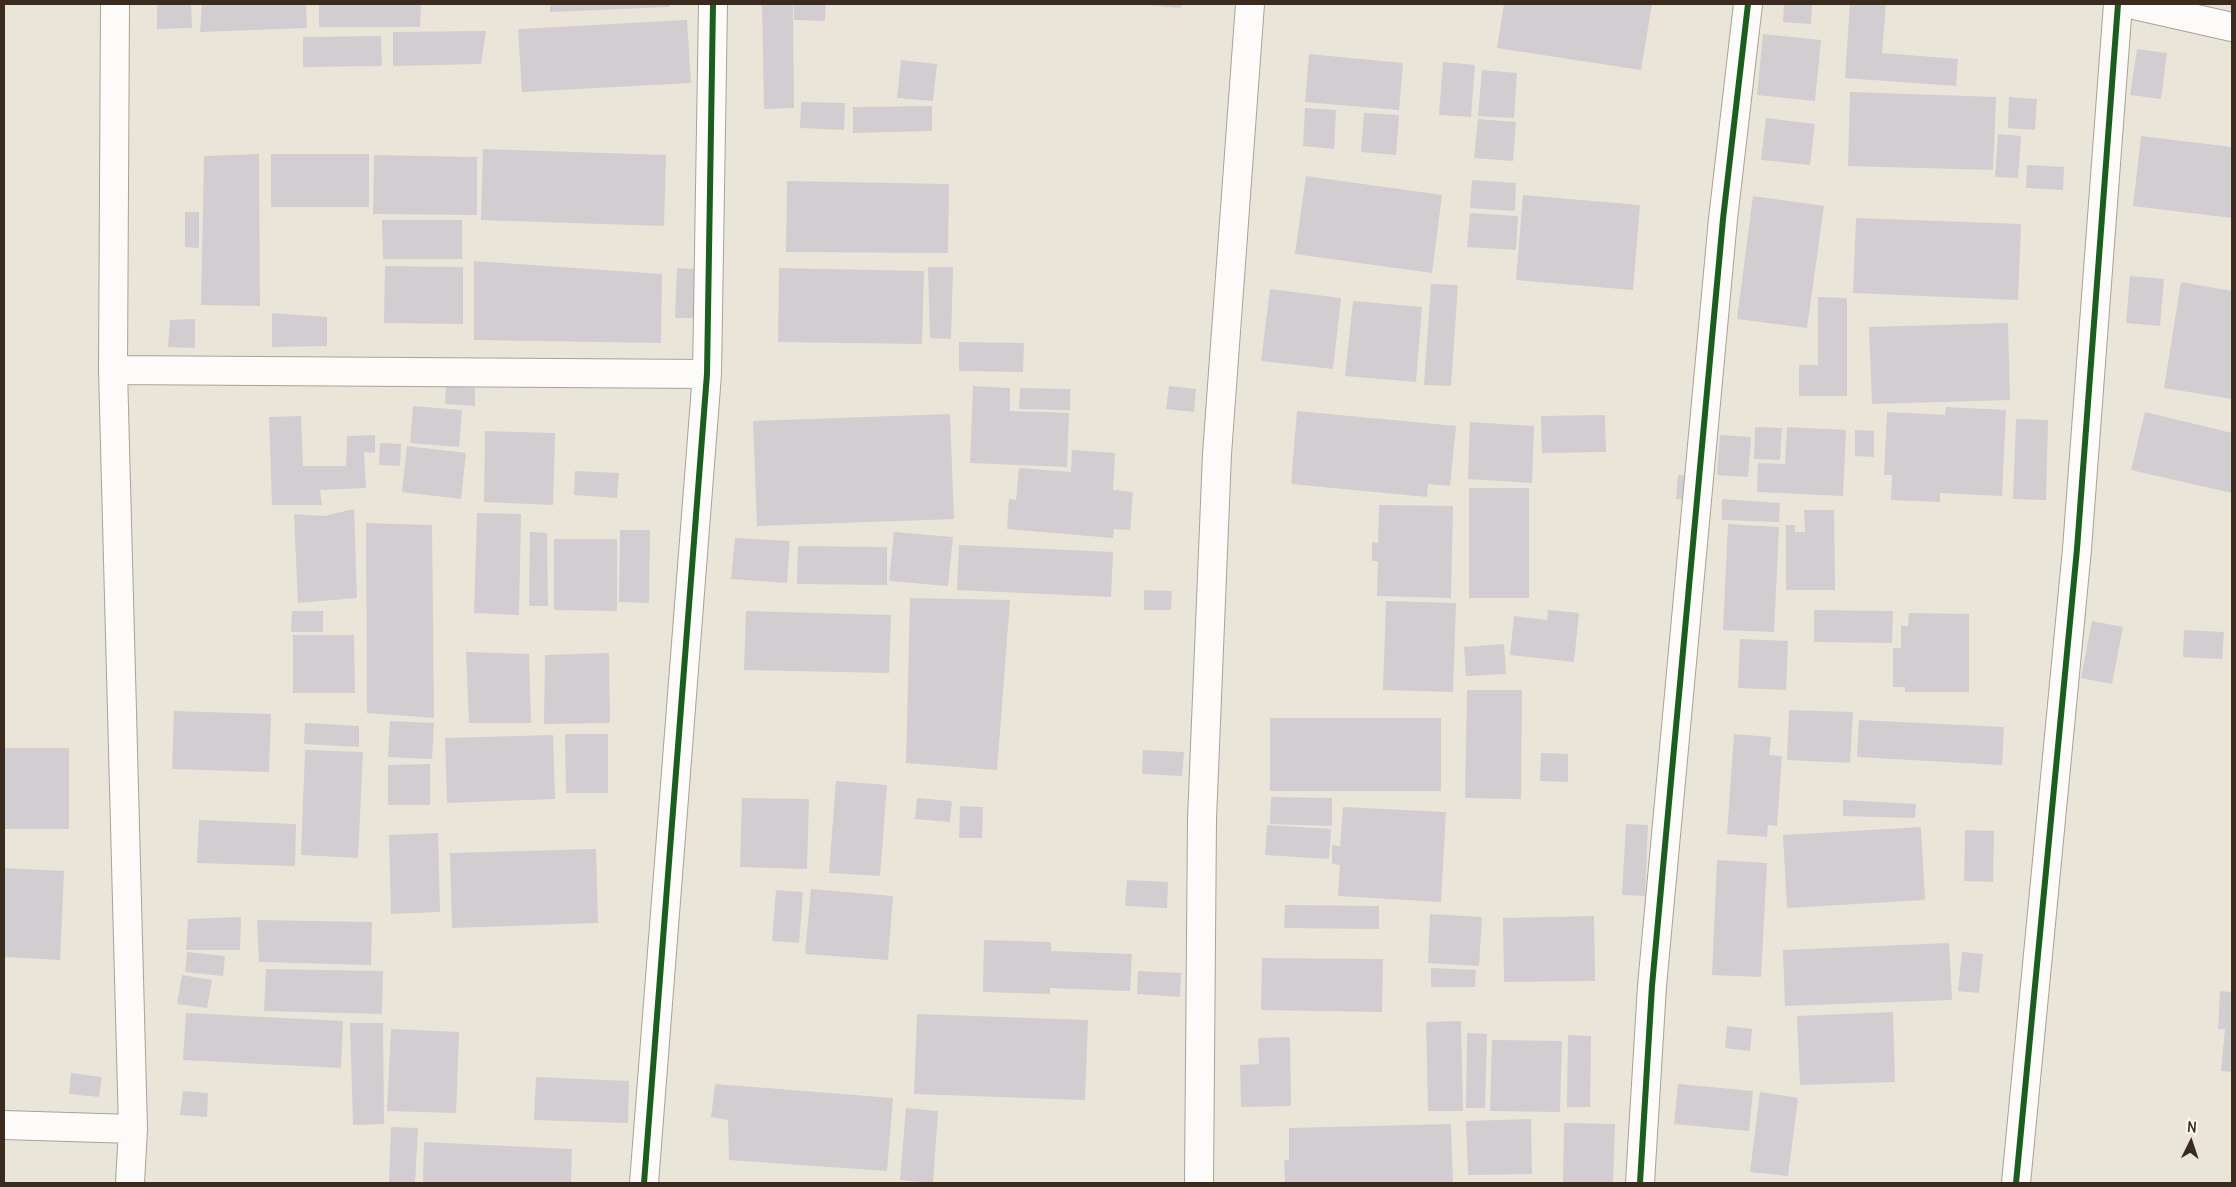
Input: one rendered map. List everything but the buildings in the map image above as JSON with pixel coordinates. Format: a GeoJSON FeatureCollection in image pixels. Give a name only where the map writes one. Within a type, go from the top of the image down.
{"type":"FeatureCollection","features":[{"type":"Feature","properties":{"kind":"street"},"geometry":{"type":"LineString","coordinates":[[115,4],[113,370],[133,1129],[130,1183]]}},
{"type":"Feature","properties":{"kind":"street"},"geometry":{"type":"LineString","coordinates":[[644,1183],[707,374],[713,4]]}},
{"type":"Feature","properties":{"kind":"street"},"geometry":{"type":"LineString","coordinates":[[1199,1183],[1202,819],[1216,474],[1250,4]]}},
{"type":"Feature","properties":{"kind":"street"},"geometry":{"type":"LineString","coordinates":[[1640,1183],[1652,986],[1723,219],[1748,4]]}},
{"type":"Feature","properties":{"kind":"street"},"geometry":{"type":"LineString","coordinates":[[2016,1183],[2077,549],[2118,4]]}},
{"type":"Feature","properties":{"kind":"street"},"geometry":{"type":"LineString","coordinates":[[2130,4],[2232,27]]}},
{"type":"Feature","properties":{"kind":"street"},"geometry":{"type":"LineString","coordinates":[[113,370],[707,374]]}},
{"type":"Feature","properties":{"kind":"street"},"geometry":{"type":"LineString","coordinates":[[4,1125],[133,1129]]}},
{"type":"Feature","properties":{"kind":"cycle path"},"geometry":{"type":"LineString","coordinates":[[644,1183],[707,374],[713,4]]}},
{"type":"Feature","properties":{"kind":"cycle path"},"geometry":{"type":"LineString","coordinates":[[1640,1183],[1652,986],[1723,219],[1748,4]]}},
{"type":"Feature","properties":{"kind":"cycle path"},"geometry":{"type":"LineString","coordinates":[[2016,1183],[2077,549],[2118,4]]}}]}
